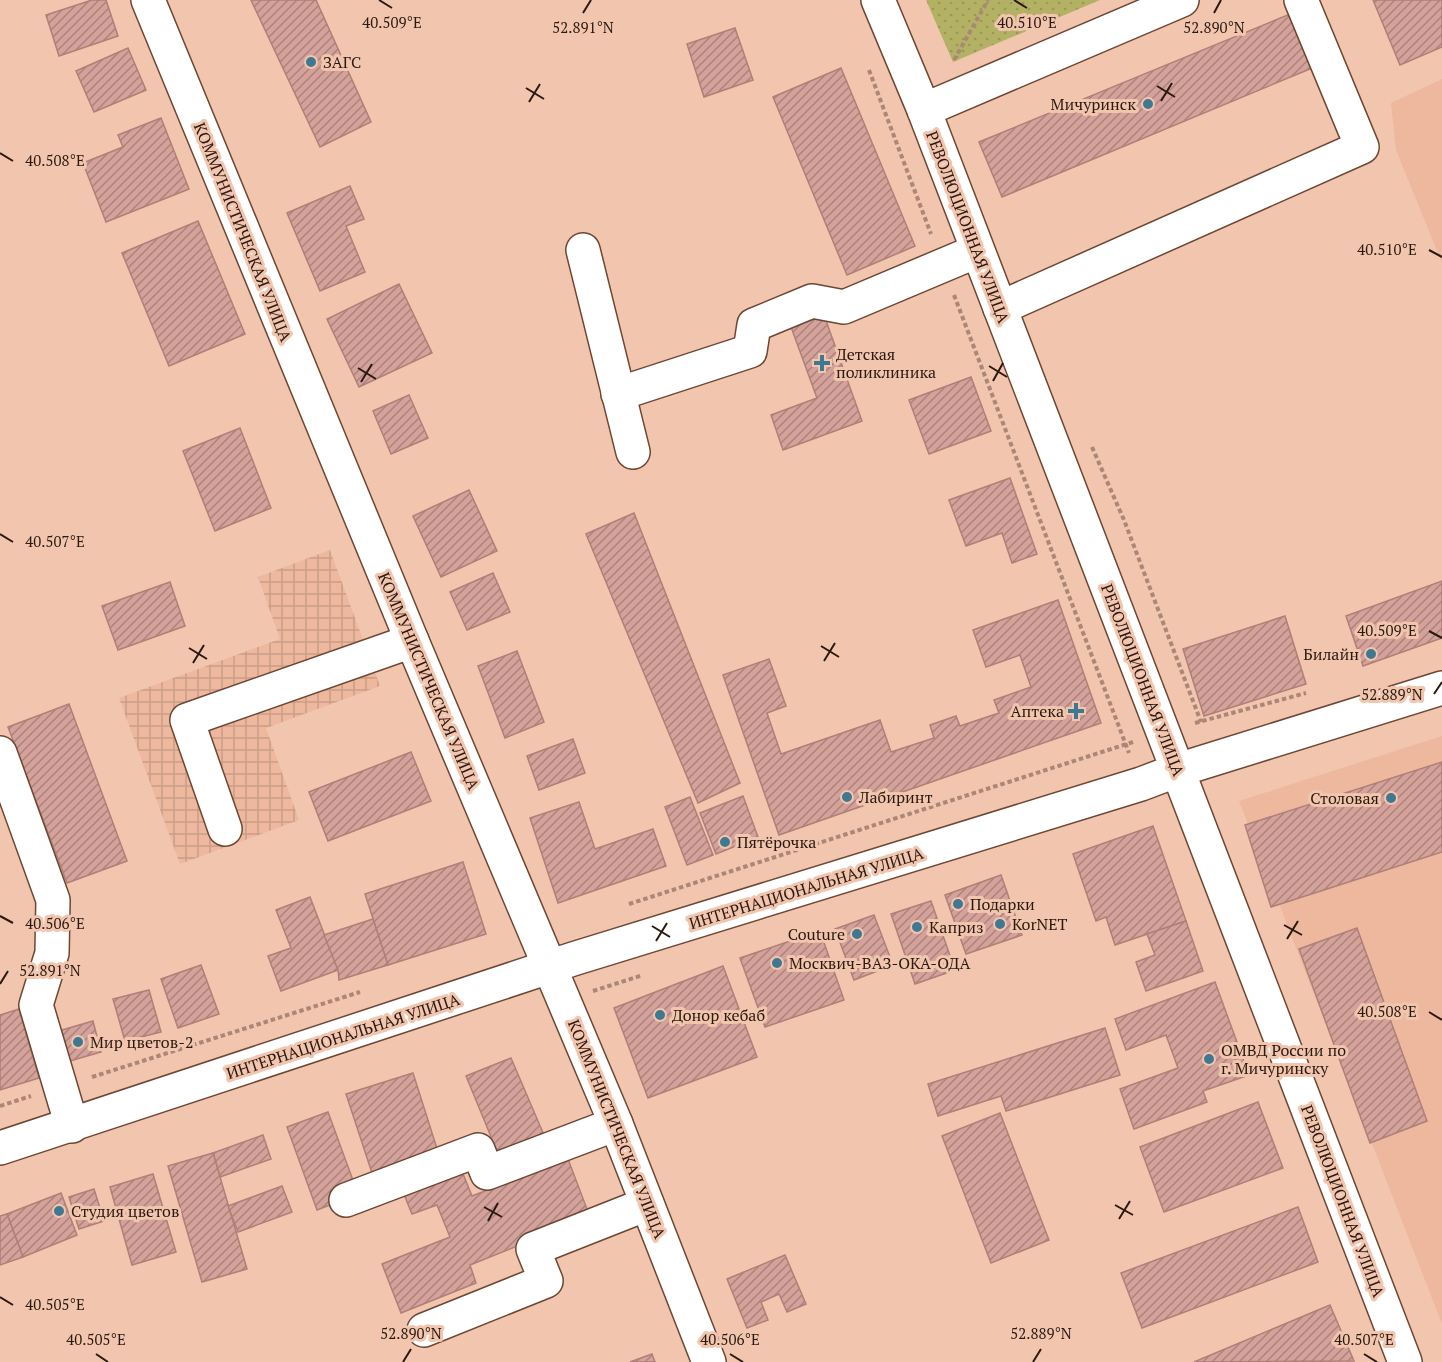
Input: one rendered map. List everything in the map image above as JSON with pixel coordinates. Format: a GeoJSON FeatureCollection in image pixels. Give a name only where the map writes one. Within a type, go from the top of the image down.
{"type":"FeatureCollection","features":[{"type":"Feature","properties":{"kind":"street","name":"КОММУНИСТИЧЕСКАЯ УЛИЦА"},"geometry":{"type":"LineString","coordinates":[[148,0],[412,641],[616,1124],[709,1362]]}},
{"type":"Feature","properties":{"kind":"street","name":"РЕВОЛЮЦИОННАЯ УЛИЦА"},"geometry":{"type":"LineString","coordinates":[[878,0],[934,106],[977,251],[1405,1362]]}},
{"type":"Feature","properties":{"kind":"street"},"geometry":{"type":"LineString","coordinates":[[934,106],[1182,0]]}},
{"type":"Feature","properties":{"kind":"street"},"geometry":{"type":"LineString","coordinates":[[1000,308],[1362,147],[1301,0]]}},
{"type":"Feature","properties":{"kind":"street"},"geometry":{"type":"LineString","coordinates":[[582,250],[633,452]]}},
{"type":"Feature","properties":{"kind":"street"},"geometry":{"type":"LineString","coordinates":[[618,394],[750,351],[754,325],[812,301],[844,307],[977,251]]}},
{"type":"Feature","properties":{"kind":"street"},"geometry":{"type":"LineString","coordinates":[[225,829],[188,720],[412,641]]}},
{"type":"Feature","properties":{"kind":"street","name":"ИНТЕРНАЦИОНАЛЬНАЯ УЛИЦА"},"geometry":{"type":"LineString","coordinates":[[0,1148],[551,967],[1142,784],[1178,770],[1442,688]]}},
{"type":"Feature","properties":{"kind":"street"},"geometry":{"type":"LineString","coordinates":[[0,753],[54,900],[52,953],[36,1005],[72,1126]]}},
{"type":"Feature","properties":{"kind":"street"},"geometry":{"type":"LineString","coordinates":[[346,1200],[478,1150],[487,1173],[616,1124]]}},
{"type":"Feature","properties":{"kind":"street"},"geometry":{"type":"LineString","coordinates":[[424,1330],[546,1281],[533,1249],[647,1204]]}},
{"type":"Feature","properties":{"kind":"path"},"geometry":{"type":"LineString","coordinates":[[934,106],[953,62],[988,0]]}},
{"type":"Feature","properties":{"kind":"path"},"geometry":{"type":"LineString","coordinates":[[867,66],[1142,784]]}},
{"type":"Feature","properties":{"kind":"path"},"geometry":{"type":"LineString","coordinates":[[1091,446],[1124,520],[1201,722]]}},
{"type":"Feature","properties":{"kind":"shaded area"},"geometry":{"type":"Polygon","coordinates":[[[926,0],[1100,0],[953,62],[926,0]]]}},
{"type":"Feature","properties":{"kind":"shaded area"},"geometry":{"type":"Polygon","coordinates":[[[1442,79],[1442,263],[1396,150],[1391,103],[1442,79]]]}},
{"type":"Feature","properties":{"kind":"shaded area"},"geometry":{"type":"Polygon","coordinates":[[[330,550],[380,686],[266,728],[299,820],[180,864],[119,698],[280,639],[258,577],[330,550]]]}},
{"type":"Feature","properties":{"kind":"shaded area"},"geometry":{"type":"Polygon","coordinates":[[[1442,736],[1442,1324],[1239,801],[1442,736]]]}},
{"type":"Feature","properties":{"kind":"building"},"geometry":{"type":"Polygon","coordinates":[[[92,0],[106,0],[118,36],[59,56],[46,15],[92,0]]]}},
{"type":"Feature","properties":{"kind":"building","name":"ЗАГС"},"geometry":{"type":"Polygon","coordinates":[[[251,0],[316,0],[371,122],[320,147],[251,0]]]}},
{"type":"Feature","properties":{"kind":"building"},"geometry":{"type":"Polygon","coordinates":[[[1373,0],[1442,0],[1442,47],[1400,65],[1373,0]]]}},
{"type":"Feature","properties":{"kind":"building","name":"Мичуринск"},"geometry":{"type":"Polygon","coordinates":[[[1295,12],[1317,66],[1002,197],[979,142],[1295,12]]]}},
{"type":"Feature","properties":{"kind":"building"},"geometry":{"type":"Polygon","coordinates":[[[735,28],[753,80],[704,97],[687,44],[735,28]]]}},
{"type":"Feature","properties":{"kind":"building"},"geometry":{"type":"Polygon","coordinates":[[[128,48],[146,90],[94,112],[76,71],[128,48]]]}},
{"type":"Feature","properties":{"kind":"building"},"geometry":{"type":"Polygon","coordinates":[[[841,68],[915,246],[847,275],[773,97],[841,68]]]}},
{"type":"Feature","properties":{"kind":"building"},"geometry":{"type":"Polygon","coordinates":[[[161,118],[189,189],[106,222],[83,163],[123,147],[118,135],[161,118]]]}},
{"type":"Feature","properties":{"kind":"building"},"geometry":{"type":"Polygon","coordinates":[[[350,186],[364,219],[346,226],[365,272],[320,291],[287,213],[350,186]]]}},
{"type":"Feature","properties":{"kind":"building"},"geometry":{"type":"Polygon","coordinates":[[[198,221],[245,334],[169,366],[122,253],[198,221]]]}},
{"type":"Feature","properties":{"kind":"building"},"geometry":{"type":"Polygon","coordinates":[[[399,284],[432,353],[359,387],[327,319],[399,284]]]}},
{"type":"Feature","properties":{"kind":"building","name":"Детская поликлиника"},"geometry":{"type":"Polygon","coordinates":[[[824,315],[862,421],[783,450],[771,415],[817,398],[791,327],[824,315]]]}},
{"type":"Feature","properties":{"kind":"building"},"geometry":{"type":"Polygon","coordinates":[[[971,377],[991,431],[929,454],[909,400],[971,377]]]}},
{"type":"Feature","properties":{"kind":"building"},"geometry":{"type":"Polygon","coordinates":[[[409,395],[428,438],[391,454],[373,411],[409,395]]]}},
{"type":"Feature","properties":{"kind":"building"},"geometry":{"type":"Polygon","coordinates":[[[240,428],[271,508],[215,531],[183,451],[240,428]]]}},
{"type":"Feature","properties":{"kind":"building"},"geometry":{"type":"Polygon","coordinates":[[[1010,478],[1037,554],[1012,563],[1002,533],[966,546],[949,500],[1010,478]]]}},
{"type":"Feature","properties":{"kind":"building"},"geometry":{"type":"Polygon","coordinates":[[[469,490],[497,551],[441,577],[413,516],[469,490]]]}},
{"type":"Feature","properties":{"kind":"building"},"geometry":{"type":"Polygon","coordinates":[[[634,513],[740,783],[698,803],[586,534],[634,513]]]}},
{"type":"Feature","properties":{"kind":"building"},"geometry":{"type":"Polygon","coordinates":[[[493,573],[510,612],[467,630],[450,592],[493,573]]]}},
{"type":"Feature","properties":{"kind":"building"},"geometry":{"type":"Polygon","coordinates":[[[1442,581],[1442,638],[1363,666],[1346,616],[1442,581]]]}},
{"type":"Feature","properties":{"kind":"building"},"geometry":{"type":"Polygon","coordinates":[[[170,582],[185,626],[118,650],[102,606],[170,582]]]}},
{"type":"Feature","properties":{"kind":"building"},"geometry":{"type":"Polygon","coordinates":[[[1058,600],[1101,723],[779,835],[723,675],[769,659],[786,706],[767,713],[781,754],[880,720],[891,752],[934,738],[930,725],[956,716],[960,726],[999,713],[994,700],[1031,687],[1020,655],[986,667],[973,630],[1058,600]]]}},
{"type":"Feature","properties":{"kind":"building"},"geometry":{"type":"Polygon","coordinates":[[[1285,616],[1306,684],[1204,716],[1183,649],[1285,616]]]}},
{"type":"Feature","properties":{"kind":"building"},"geometry":{"type":"Polygon","coordinates":[[[517,651],[544,722],[505,738],[478,666],[517,651]]]}},
{"type":"Feature","properties":{"kind":"building"},"geometry":{"type":"Polygon","coordinates":[[[69,704],[127,861],[67,883],[8,727],[69,704]]]}},
{"type":"Feature","properties":{"kind":"building"},"geometry":{"type":"Polygon","coordinates":[[[573,739],[585,773],[539,790],[527,756],[573,739]]]}},
{"type":"Feature","properties":{"kind":"building"},"geometry":{"type":"Polygon","coordinates":[[[411,752],[431,801],[328,841],[309,792],[411,752]]]}},
{"type":"Feature","properties":{"kind":"building"},"geometry":{"type":"Polygon","coordinates":[[[1442,762],[1442,852],[1271,907],[1245,825],[1442,762]]]}},
{"type":"Feature","properties":{"kind":"building"},"geometry":{"type":"Polygon","coordinates":[[[743,796],[758,837],[716,854],[700,813],[743,796]]]}},
{"type":"Feature","properties":{"kind":"building"},"geometry":{"type":"Polygon","coordinates":[[[690,797],[713,855],[687,865],[665,807],[690,797]]]}},
{"type":"Feature","properties":{"kind":"building"},"geometry":{"type":"Polygon","coordinates":[[[579,802],[595,849],[653,829],[666,866],[558,903],[530,818],[579,802]]]}},
{"type":"Feature","properties":{"kind":"building"},"geometry":{"type":"Polygon","coordinates":[[[1153,826],[1186,921],[1115,945],[1106,917],[1096,921],[1073,854],[1153,826]]]}},
{"type":"Feature","properties":{"kind":"building"},"geometry":{"type":"Polygon","coordinates":[[[463,862],[486,934],[388,965],[365,894],[463,862]]]}},
{"type":"Feature","properties":{"kind":"building"},"geometry":{"type":"Polygon","coordinates":[[[1001,875],[1022,935],[966,954],[945,895],[1001,875]]]}},
{"type":"Feature","properties":{"kind":"building"},"geometry":{"type":"Polygon","coordinates":[[[310,897],[338,970],[281,991],[268,956],[291,948],[276,910],[310,897]]]}},
{"type":"Feature","properties":{"kind":"building"},"geometry":{"type":"Polygon","coordinates":[[[931,901],[955,970],[915,984],[891,914],[931,901]]]}},
{"type":"Feature","properties":{"kind":"building"},"geometry":{"type":"Polygon","coordinates":[[[874,915],[893,965],[854,980],[835,929],[874,915]]]}},
{"type":"Feature","properties":{"kind":"building"},"geometry":{"type":"Polygon","coordinates":[[[373,919],[388,965],[339,980],[338,970],[324,935],[373,919]]]}},
{"type":"Feature","properties":{"kind":"building"},"geometry":{"type":"Polygon","coordinates":[[[1186,921],[1203,971],[1146,991],[1136,962],[1155,955],[1147,934],[1186,921]]]}},
{"type":"Feature","properties":{"kind":"building"},"geometry":{"type":"Polygon","coordinates":[[[1357,928],[1427,1121],[1370,1143],[1299,949],[1357,928]]]}},
{"type":"Feature","properties":{"kind":"building"},"geometry":{"type":"Polygon","coordinates":[[[820,931],[844,1000],[765,1027],[740,958],[820,931]]]}},
{"type":"Feature","properties":{"kind":"building"},"geometry":{"type":"Polygon","coordinates":[[[201,965],[219,1014],[178,1028],[161,979],[201,965]]]}},
{"type":"Feature","properties":{"kind":"building"},"geometry":{"type":"Polygon","coordinates":[[[723,966],[757,1057],[648,1098],[614,1008],[723,966]]]}},
{"type":"Feature","properties":{"kind":"building","name":"ОМВД России по г. Мичуринску"},"geometry":{"type":"Polygon","coordinates":[[[1215,982],[1249,1075],[1203,1091],[1207,1102],[1134,1129],[1120,1089],[1178,1068],[1166,1035],[1126,1050],[1115,1019],[1215,982]]]}},
{"type":"Feature","properties":{"kind":"building"},"geometry":{"type":"Polygon","coordinates":[[[149,990],[161,1032],[125,1041],[113,999],[149,990]]]}},
{"type":"Feature","properties":{"kind":"building"},"geometry":{"type":"Polygon","coordinates":[[[19,1009],[39,1078],[0,1090],[0,1015],[19,1009]]]}},
{"type":"Feature","properties":{"kind":"building","name":"Мир цветов-2"},"geometry":{"type":"Polygon","coordinates":[[[93,1021],[101,1052],[63,1063],[55,1032],[93,1021]]]}},
{"type":"Feature","properties":{"kind":"building"},"geometry":{"type":"Polygon","coordinates":[[[1105,1028],[1120,1075],[1006,1111],[1001,1096],[938,1116],[928,1084],[1105,1028]]]}},
{"type":"Feature","properties":{"kind":"building"},"geometry":{"type":"Polygon","coordinates":[[[511,1058],[547,1142],[501,1161],[466,1076],[511,1058]]]}},
{"type":"Feature","properties":{"kind":"building"},"geometry":{"type":"Polygon","coordinates":[[[413,1073],[440,1158],[374,1179],[346,1094],[413,1073]]]}},
{"type":"Feature","properties":{"kind":"building"},"geometry":{"type":"Polygon","coordinates":[[[1258,1102],[1283,1168],[1164,1212],[1140,1147],[1258,1102]]]}},
{"type":"Feature","properties":{"kind":"building"},"geometry":{"type":"Polygon","coordinates":[[[328,1112],[358,1194],[317,1210],[287,1127],[328,1112]]]}},
{"type":"Feature","properties":{"kind":"building"},"geometry":{"type":"Polygon","coordinates":[[[1000,1113],[1049,1240],[991,1263],[942,1136],[1000,1113]]]}},
{"type":"Feature","properties":{"kind":"building"},"geometry":{"type":"Polygon","coordinates":[[[263,1135],[271,1159],[220,1177],[213,1153],[263,1135]]]}},
{"type":"Feature","properties":{"kind":"building"},"geometry":{"type":"Polygon","coordinates":[[[213,1153],[247,1269],[202,1282],[168,1166],[213,1153]]]}},
{"type":"Feature","properties":{"kind":"building"},"geometry":{"type":"Polygon","coordinates":[[[568,1159],[590,1217],[470,1265],[476,1283],[401,1313],[382,1264],[450,1237],[437,1205],[412,1214],[403,1192],[461,1169],[472,1196],[568,1159]]]}},
{"type":"Feature","properties":{"kind":"building"},"geometry":{"type":"Polygon","coordinates":[[[153,1174],[176,1252],[132,1265],[110,1187],[153,1174]]]}},
{"type":"Feature","properties":{"kind":"building"},"geometry":{"type":"Polygon","coordinates":[[[282,1186],[292,1212],[238,1232],[228,1206],[282,1186]]]}},
{"type":"Feature","properties":{"kind":"building"},"geometry":{"type":"Polygon","coordinates":[[[94,1189],[104,1221],[79,1229],[69,1197],[94,1189]]]}},
{"type":"Feature","properties":{"kind":"building"},"geometry":{"type":"Polygon","coordinates":[[[61,1193],[77,1235],[23,1257],[7,1214],[61,1193]]]}},
{"type":"Feature","properties":{"kind":"building"},"geometry":{"type":"Polygon","coordinates":[[[1298,1207],[1318,1262],[1142,1328],[1121,1273],[1298,1207]]]}},
{"type":"Feature","properties":{"kind":"building"},"geometry":{"type":"Polygon","coordinates":[[[7,1214],[23,1257],[0,1265],[0,1216],[7,1214]]]}},
{"type":"Feature","properties":{"kind":"building"},"geometry":{"type":"Polygon","coordinates":[[[785,1255],[806,1304],[787,1312],[779,1294],[761,1302],[768,1320],[747,1328],[727,1279],[785,1255]]]}},
{"type":"Feature","properties":{"kind":"building"},"geometry":{"type":"Polygon","coordinates":[[[1330,1305],[1354,1361],[1194,1362],[1330,1305]]]}},
{"type":"Feature","properties":{"kind":"building"},"geometry":{"type":"Polygon","coordinates":[[[652,1354],[655,1362],[630,1362],[652,1354]]]}},
{"type":"Feature","properties":{"kind":"place","name":"ЗАГС"},"geometry":{"type":"Point","coordinates":[311,62]}},
{"type":"Feature","properties":{"kind":"place","name":"Мичуринск"},"geometry":{"type":"Point","coordinates":[1148,104]}},
{"type":"Feature","properties":{"kind":"place","name":"Детская поликлиника"},"geometry":{"type":"Point","coordinates":[822,363]}},
{"type":"Feature","properties":{"kind":"place","name":"Билайн"},"geometry":{"type":"Point","coordinates":[1371,654]}},
{"type":"Feature","properties":{"kind":"place","name":"Аптека"},"geometry":{"type":"Point","coordinates":[1076,711]}},
{"type":"Feature","properties":{"kind":"place","name":"Лабиринт"},"geometry":{"type":"Point","coordinates":[847,797]}},
{"type":"Feature","properties":{"kind":"place","name":"Столовая"},"geometry":{"type":"Point","coordinates":[1391,798]}},
{"type":"Feature","properties":{"kind":"place","name":"Пятёрочка"},"geometry":{"type":"Point","coordinates":[725,842]}},
{"type":"Feature","properties":{"kind":"place","name":"Подарки"},"geometry":{"type":"Point","coordinates":[958,904]}},
{"type":"Feature","properties":{"kind":"place","name":"KorNET"},"geometry":{"type":"Point","coordinates":[1000,924]}},
{"type":"Feature","properties":{"kind":"place","name":"Каприз"},"geometry":{"type":"Point","coordinates":[917,927]}},
{"type":"Feature","properties":{"kind":"place","name":"Couture"},"geometry":{"type":"Point","coordinates":[857,934]}},
{"type":"Feature","properties":{"kind":"place","name":"Москвич-ВАЗ-ОКА-ОДА"},"geometry":{"type":"Point","coordinates":[777,963]}},
{"type":"Feature","properties":{"kind":"place","name":"Донор кебаб"},"geometry":{"type":"Point","coordinates":[660,1015]}},
{"type":"Feature","properties":{"kind":"place","name":"Мир цветов-2"},"geometry":{"type":"Point","coordinates":[78,1042]}},
{"type":"Feature","properties":{"kind":"place","name":"ОМВД России по г. Мичуринску"},"geometry":{"type":"Point","coordinates":[1209,1059]}},
{"type":"Feature","properties":{"kind":"place","name":"Студия цветов"},"geometry":{"type":"Point","coordinates":[59,1211]}}]}
